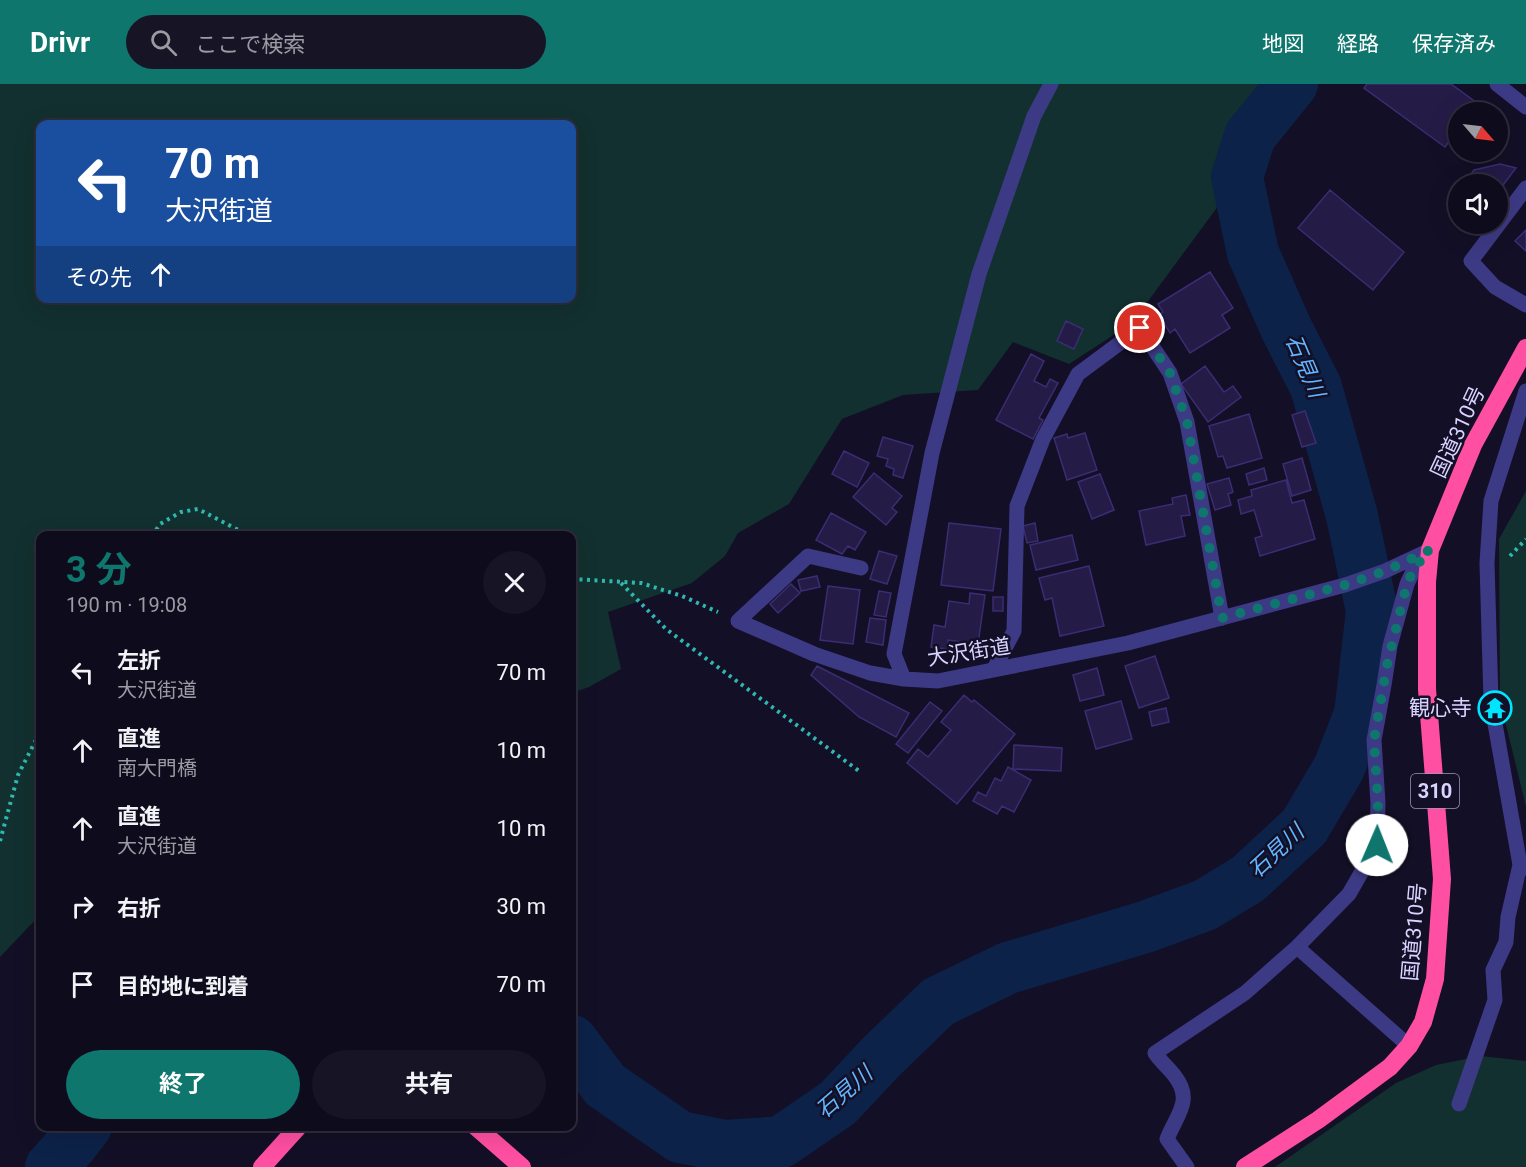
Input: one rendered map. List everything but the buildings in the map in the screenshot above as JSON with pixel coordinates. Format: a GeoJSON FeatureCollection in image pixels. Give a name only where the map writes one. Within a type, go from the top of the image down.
{"type":"FeatureCollection","features":[{"type":"Feature","properties":{"kind":"highway","name":"国道310号"},"geometry":{"type":"LineString","coordinates":[[1245,1167],[1318,1120],[1390,1067],[1409,1046],[1423,1022],[1436,979],[1442,879],[1427,689],[1427,582],[1430,550],[1473,445],[1526,348]]}},
{"type":"Feature","properties":{"kind":"highway"},"geometry":{"type":"LineString","coordinates":[[262,1167],[294,1131]]}},
{"type":"Feature","properties":{"kind":"highway"},"geometry":{"type":"LineString","coordinates":[[481,1131],[522,1167]]}},
{"type":"Feature","properties":{"kind":"street"},"geometry":{"type":"LineString","coordinates":[[903,679],[894,654],[932,453],[979,274],[1034,116],[1051,84]]}},
{"type":"Feature","properties":{"kind":"street"},"geometry":{"type":"LineString","coordinates":[[1497,84],[1526,107]]}},
{"type":"Feature","properties":{"kind":"street"},"geometry":{"type":"LineString","coordinates":[[1526,188],[1472,261],[1495,287],[1526,305]]}},
{"type":"Feature","properties":{"kind":"street"},"geometry":{"type":"LineString","coordinates":[[994,669],[1014,631],[1017,506],[1043,440],[1078,374],[1140,328],[1170,373],[1187,422],[1222,618]]}},
{"type":"Feature","properties":{"kind":"street"},"geometry":{"type":"LineString","coordinates":[[1459,1104],[1495,1000],[1493,970],[1506,942],[1508,917],[1523,866],[1491,701],[1487,563],[1491,501],[1526,391]]}},
{"type":"Feature","properties":{"kind":"street"},"geometry":{"type":"LineString","coordinates":[[1186,1167],[1167,1139],[1182,1108],[1184,1097],[1181,1084],[1155,1053],[1245,993],[1297,947],[1349,894],[1377,845],[1378,803],[1374,740],[1387,665],[1407,584],[1415,567],[1430,550]]}},
{"type":"Feature","properties":{"kind":"street","name":"大沢街道"},"geometry":{"type":"LineString","coordinates":[[738,621],[814,654],[870,673],[903,679],[938,681],[1128,643],[1222,618],[1345,585],[1385,571],[1430,550]]}},
{"type":"Feature","properties":{"kind":"street"},"geometry":{"type":"LineString","coordinates":[[738,621],[808,556],[861,568]]}},
{"type":"Feature","properties":{"kind":"street"},"geometry":{"type":"LineString","coordinates":[[1297,947],[1409,1046]]}},
{"type":"Feature","properties":{"kind":"path"},"geometry":{"type":"LineString","coordinates":[[155,531],[160,524],[181,512],[198,509],[240,531]]}},
{"type":"Feature","properties":{"kind":"path"},"geometry":{"type":"LineString","coordinates":[[576,579],[641,583],[682,596],[738,621]]}},
{"type":"Feature","properties":{"kind":"path"},"geometry":{"type":"LineString","coordinates":[[621,583],[666,629],[859,771]]}},
{"type":"Feature","properties":{"kind":"path"},"geometry":{"type":"LineString","coordinates":[[0,841],[18,775],[36,740]]}},
{"type":"Feature","properties":{"kind":"green space"},"geometry":{"type":"Polygon","coordinates":[[[0,84],[1308,84],[1132,323],[1069,364],[1013,342],[978,390],[903,395],[842,419],[789,504],[738,533],[725,556],[692,583],[608,612],[621,669],[576,692],[576,531],[36,531],[36,919],[0,957],[0,84]]]}},
{"type":"Feature","properties":{"kind":"green space"},"geometry":{"type":"Polygon","coordinates":[[[1526,491],[1526,807],[1500,700],[1499,539],[1526,491]]]}},
{"type":"Feature","properties":{"kind":"green space"},"geometry":{"type":"Polygon","coordinates":[[[1481,1056],[1526,1061],[1526,1167],[1275,1167],[1396,1083],[1436,1065],[1481,1056]]]}},
{"type":"Feature","properties":{"kind":"waterway","name":"石見川"},"geometry":{"type":"LineString","coordinates":[[576,1046],[605,1085],[680,1137],[725,1146],[781,1142],[838,1103],[881,1057],[938,1002],[1008,968],[1145,927],[1205,905],[1248,879],[1304,827],[1339,768],[1360,714],[1372,611],[1352,516],[1316,387],[1286,328],[1253,253],[1237,177],[1250,136],[1292,84]]}},
{"type":"Feature","properties":{"kind":"waterway","name":"石見川"},"geometry":{"type":"LineString","coordinates":[[51,1167],[82,1131]]}},
{"type":"Feature","properties":{"kind":"place","name":"観心寺"},"geometry":{"type":"Point","coordinates":[1495,708]}},
{"type":"Feature","properties":{"kind":"route"},"geometry":{"type":"LineString","coordinates":[[1140,328],[1170,373],[1187,422],[1222,618],[1345,585],[1385,571],[1430,550],[1415,567],[1407,584],[1390,646],[1374,740],[1378,803],[1377,845]]}}]}
